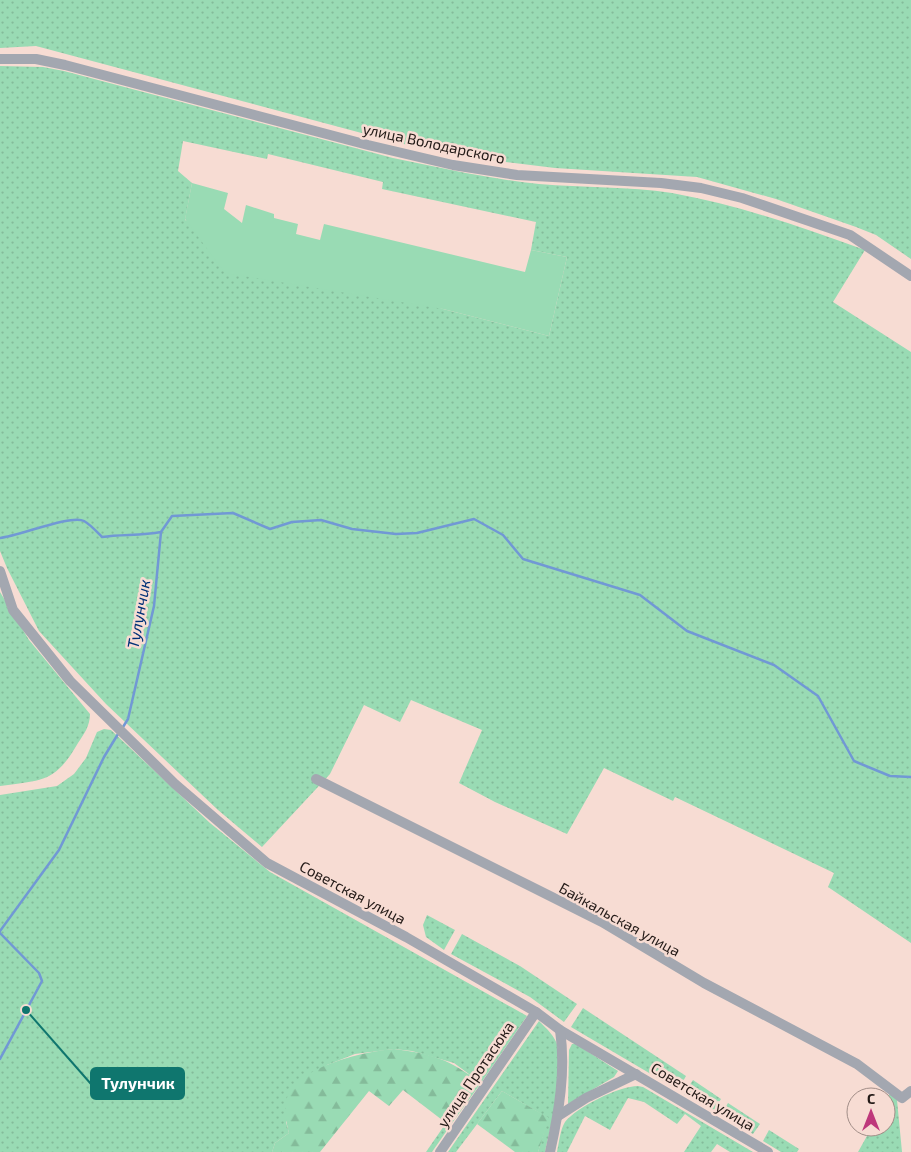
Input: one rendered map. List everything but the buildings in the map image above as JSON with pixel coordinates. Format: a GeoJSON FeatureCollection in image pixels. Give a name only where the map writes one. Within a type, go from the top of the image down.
{"type":"FeatureCollection","features":[{"type":"Feature","properties":{"kind":"street","name":"улица Володарского"},"geometry":{"type":"LineString","coordinates":[[0,59],[36,59],[65,65],[368,145],[453,165],[517,175],[661,183],[701,188],[742,198],[850,235],[911,276]]}},
{"type":"Feature","properties":{"kind":"street","name":"Советская улица"},"geometry":{"type":"LineString","coordinates":[[0,571],[13,610],[70,681],[175,784],[266,863],[406,937],[536,1012],[560,1030],[768,1152]]}},
{"type":"Feature","properties":{"kind":"street","name":"Байкальская улица"},"geometry":{"type":"LineString","coordinates":[[316,779],[602,922],[704,983],[857,1064],[902,1098],[911,1092]]}},
{"type":"Feature","properties":{"kind":"street","name":"улица Протасюка"},"geometry":{"type":"LineString","coordinates":[[440,1152],[536,1012]]}},
{"type":"Feature","properties":{"kind":"street"},"geometry":{"type":"LineString","coordinates":[[550,1152],[558,1116],[563,1049],[560,1030]]}},
{"type":"Feature","properties":{"kind":"street"},"geometry":{"type":"LineString","coordinates":[[558,1116],[586,1098],[636,1074]]}},
{"type":"Feature","properties":{"kind":"green space"},"geometry":{"type":"Polygon","coordinates":[[[0,0],[911,0],[911,259],[876,235],[856,227],[776,199],[697,177],[555,168],[464,157],[399,143],[36,46],[0,48],[0,0]]]}},
{"type":"Feature","properties":{"kind":"green space"},"geometry":{"type":"Polygon","coordinates":[[[0,66],[43,67],[64,71],[393,158],[466,173],[539,184],[639,189],[697,198],[770,217],[865,250],[833,302],[911,352],[911,943],[828,887],[834,873],[675,797],[673,801],[604,768],[567,834],[495,802],[459,783],[482,730],[411,700],[400,722],[364,705],[330,774],[262,847],[218,810],[106,704],[39,631],[0,551],[0,66]],[[183,141],[178,171],[192,183],[185,220],[443,309],[549,336],[567,257],[531,250],[536,222],[382,189],[383,182],[268,154],[267,159],[183,141]]]}},
{"type":"Feature","properties":{"kind":"green space"},"geometry":{"type":"Polygon","coordinates":[[[192,183],[228,193],[224,209],[242,223],[246,205],[274,214],[274,218],[298,224],[296,234],[320,240],[324,224],[525,272],[531,250],[567,257],[549,336],[443,309],[225,273],[185,219],[192,183]]]}},
{"type":"Feature","properties":{"kind":"green space"},"geometry":{"type":"Polygon","coordinates":[[[0,592],[29,640],[90,714],[84,733],[70,756],[55,773],[38,780],[0,786],[0,592]]]}},
{"type":"Feature","properties":{"kind":"green space"},"geometry":{"type":"Polygon","coordinates":[[[104,729],[111,730],[210,823],[270,872],[527,1016],[481,1083],[454,1063],[412,1051],[394,1049],[355,1054],[327,1065],[286,1122],[289,1133],[275,1143],[272,1152],[0,1152],[0,795],[57,786],[74,774],[86,758],[97,732],[104,729]]]}},
{"type":"Feature","properties":{"kind":"green space"},"geometry":{"type":"Polygon","coordinates":[[[427,915],[455,930],[444,950],[426,937],[423,925],[427,915]]]}},
{"type":"Feature","properties":{"kind":"green space"},"geometry":{"type":"Polygon","coordinates":[[[462,934],[520,966],[577,1004],[564,1022],[530,997],[451,954],[462,934]]]}},
{"type":"Feature","properties":{"kind":"green space"},"geometry":{"type":"Polygon","coordinates":[[[583,1008],[686,1076],[678,1090],[571,1027],[583,1008]]]}},
{"type":"Feature","properties":{"kind":"green space"},"geometry":{"type":"Polygon","coordinates":[[[539,1021],[555,1039],[560,1058],[559,1085],[545,1152],[538,1152],[548,1118],[502,1091],[456,1152],[448,1152],[539,1021]]]}},
{"type":"Feature","properties":{"kind":"green space"},"geometry":{"type":"Polygon","coordinates":[[[572,1044],[576,1044],[618,1071],[614,1077],[568,1104],[569,1050],[572,1044]]]}},
{"type":"Feature","properties":{"kind":"green space"},"geometry":{"type":"Polygon","coordinates":[[[394,1049],[420,1053],[440,1059],[459,1068],[481,1083],[450,1126],[403,1090],[389,1106],[369,1091],[320,1152],[272,1152],[275,1143],[289,1133],[285,1109],[288,1095],[295,1085],[306,1076],[335,1062],[367,1053],[394,1049]]]}},
{"type":"Feature","properties":{"kind":"green space"},"geometry":{"type":"Polygon","coordinates":[[[693,1080],[721,1099],[714,1110],[684,1094],[693,1080]]]}},
{"type":"Feature","properties":{"kind":"green space"},"geometry":{"type":"Polygon","coordinates":[[[638,1086],[643,1087],[753,1152],[730,1152],[717,1144],[711,1152],[684,1152],[701,1126],[685,1114],[677,1124],[644,1102],[628,1098],[610,1130],[585,1116],[567,1152],[557,1152],[562,1129],[565,1122],[571,1116],[588,1104],[610,1093],[638,1086]]]}},
{"type":"Feature","properties":{"kind":"green space"},"geometry":{"type":"Polygon","coordinates":[[[502,1091],[549,1118],[538,1152],[515,1152],[477,1124],[502,1091]]]}},
{"type":"Feature","properties":{"kind":"green space"},"geometry":{"type":"Polygon","coordinates":[[[896,1099],[902,1152],[858,1152],[866,1137],[896,1137],[896,1099]]]}},
{"type":"Feature","properties":{"kind":"green space"},"geometry":{"type":"Polygon","coordinates":[[[728,1103],[760,1124],[753,1134],[721,1115],[728,1103]]]}},
{"type":"Feature","properties":{"kind":"green space"},"geometry":{"type":"Polygon","coordinates":[[[446,1123],[450,1126],[432,1152],[426,1152],[446,1123]]]}},
{"type":"Feature","properties":{"kind":"green space"},"geometry":{"type":"Polygon","coordinates":[[[769,1130],[799,1149],[797,1152],[781,1152],[763,1141],[769,1130]]]}},
{"type":"Feature","properties":{"kind":"waterway"},"geometry":{"type":"LineString","coordinates":[[0,538],[68,520],[84,521],[102,537],[146,534],[161,532],[172,516],[233,513],[270,529],[292,522],[321,520],[352,529],[396,534],[417,533],[474,519],[503,535],[523,559],[640,595],[687,631],[774,665],[818,696],[854,761],[890,776],[911,777]]}},
{"type":"Feature","properties":{"kind":"waterway","name":"Тулунчик"},"geometry":{"type":"LineString","coordinates":[[123,727],[128,719],[154,606],[161,532]]}},
{"type":"Feature","properties":{"kind":"waterway","name":"Тулунчик"},"geometry":{"type":"LineString","coordinates":[[0,931],[59,850],[104,757],[118,734]]}},
{"type":"Feature","properties":{"kind":"waterway","name":"Тулунчик"},"geometry":{"type":"LineString","coordinates":[[0,933],[39,973],[42,981],[0,1059]]}},
{"type":"Feature","properties":{"kind":"place","name":"Тулунчик"},"geometry":{"type":"Point","coordinates":[26,1010]}}]}
